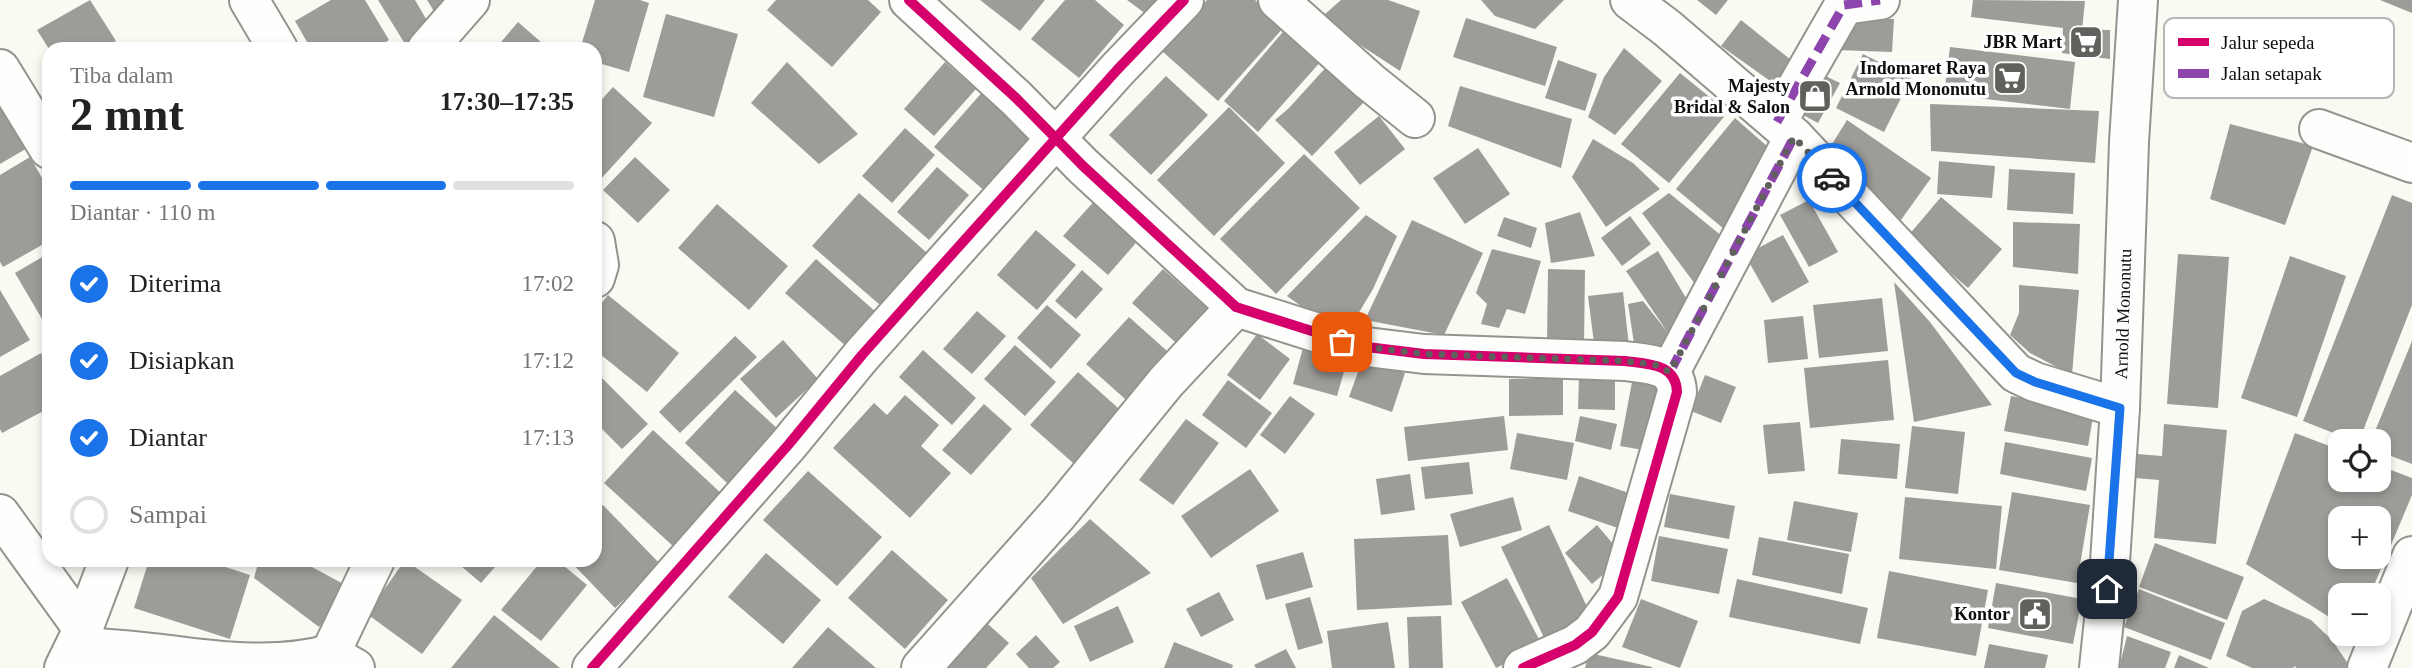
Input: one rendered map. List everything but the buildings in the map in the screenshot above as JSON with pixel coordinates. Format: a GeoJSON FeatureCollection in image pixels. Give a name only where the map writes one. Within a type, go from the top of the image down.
{"type":"FeatureCollection","features":[{"type":"Feature","properties":{"kind":"street"},"geometry":{"type":"LineString","coordinates":[[249,0],[274,42]]}},
{"type":"Feature","properties":{"kind":"street"},"geometry":{"type":"LineString","coordinates":[[433,42],[471,0]]}},
{"type":"Feature","properties":{"kind":"street"},"geometry":{"type":"LineString","coordinates":[[909,0],[1236,307],[1359,346],[1424,354],[1625,361],[1656,365],[1670,372],[1676,383],[1676,392],[1618,597],[1592,632],[1575,645],[1523,668]]}},
{"type":"Feature","properties":{"kind":"street"},"geometry":{"type":"LineString","coordinates":[[592,668],[789,444],[862,355],[1184,0]]}},
{"type":"Feature","properties":{"kind":"street"},"geometry":{"type":"LineString","coordinates":[[1278,0],[1415,118]]}},
{"type":"Feature","properties":{"kind":"street"},"geometry":{"type":"LineString","coordinates":[[1630,0],[1667,28],[1785,129],[2016,373],[2035,382],[2120,408]]}},
{"type":"Feature","properties":{"kind":"street"},"geometry":{"type":"LineString","coordinates":[[1670,372],[1843,5],[1880,0]]}},
{"type":"Feature","properties":{"kind":"street","name":"Arnold Mononutu"},"geometry":{"type":"LineString","coordinates":[[2099,668],[2110,562],[2120,408],[2130,128],[2138,0]]}},
{"type":"Feature","properties":{"kind":"street"},"geometry":{"type":"LineString","coordinates":[[0,69],[42,138]]}},
{"type":"Feature","properties":{"kind":"street"},"geometry":{"type":"LineString","coordinates":[[2319,129],[2412,163]]}},
{"type":"Feature","properties":{"kind":"street"},"geometry":{"type":"LineString","coordinates":[[921,668],[1059,513],[1166,382],[1236,307]]}},
{"type":"Feature","properties":{"kind":"street"},"geometry":{"type":"LineString","coordinates":[[0,514],[84,653]]}},
{"type":"Feature","properties":{"kind":"street"},"geometry":{"type":"LineString","coordinates":[[2367,668],[2412,556]]}},
{"type":"Feature","properties":{"kind":"street"},"geometry":{"type":"LineString","coordinates":[[84,653],[107,567]]}},
{"type":"Feature","properties":{"kind":"street"},"geometry":{"type":"LineString","coordinates":[[84,653],[248,664],[343,661],[373,567]]}},
{"type":"Feature","properties":{"kind":"marked path"},"geometry":{"type":"LineString","coordinates":[[1777,122],[1844,5],[1880,0]]}},
{"type":"Feature","properties":{"kind":"marked path"},"geometry":{"type":"LineString","coordinates":[[1670,372],[1794,137]]}},
{"type":"Feature","properties":{"kind":"cycle path"},"geometry":{"type":"LineString","coordinates":[[909,0],[1236,307],[1359,346],[1424,354],[1625,361],[1651,364],[1672,375],[1677,392],[1618,597],[1592,632],[1575,645],[1523,668]]}},
{"type":"Feature","properties":{"kind":"cycle path"},"geometry":{"type":"LineString","coordinates":[[592,668],[789,444],[862,355],[1117,70],[1184,0]]}},
{"type":"Feature","properties":{"kind":"way so far"},"geometry":{"type":"LineString","coordinates":[[1342,342],[1424,354],[1625,361],[1656,365],[1670,372],[1794,137],[1832,178]]}},
{"type":"Feature","properties":{"kind":"place","name":"JBR Mart"},"geometry":{"type":"Point","coordinates":[2086,42]}},
{"type":"Feature","properties":{"kind":"place","name":"Indomaret Raya Arnold Mononutu"},"geometry":{"type":"Point","coordinates":[2010,78]}},
{"type":"Feature","properties":{"kind":"place","name":"Majesty Bridal & Salon"},"geometry":{"type":"Point","coordinates":[1815,96]}},
{"type":"Feature","properties":{"kind":"place","name":"Kontor"},"geometry":{"type":"Point","coordinates":[2035,614]}},
{"type":"Feature","properties":{"kind":"route"},"geometry":{"type":"LineString","coordinates":[[1832,178],[2016,373],[2035,382],[2120,408],[2107,589]]}}]}
